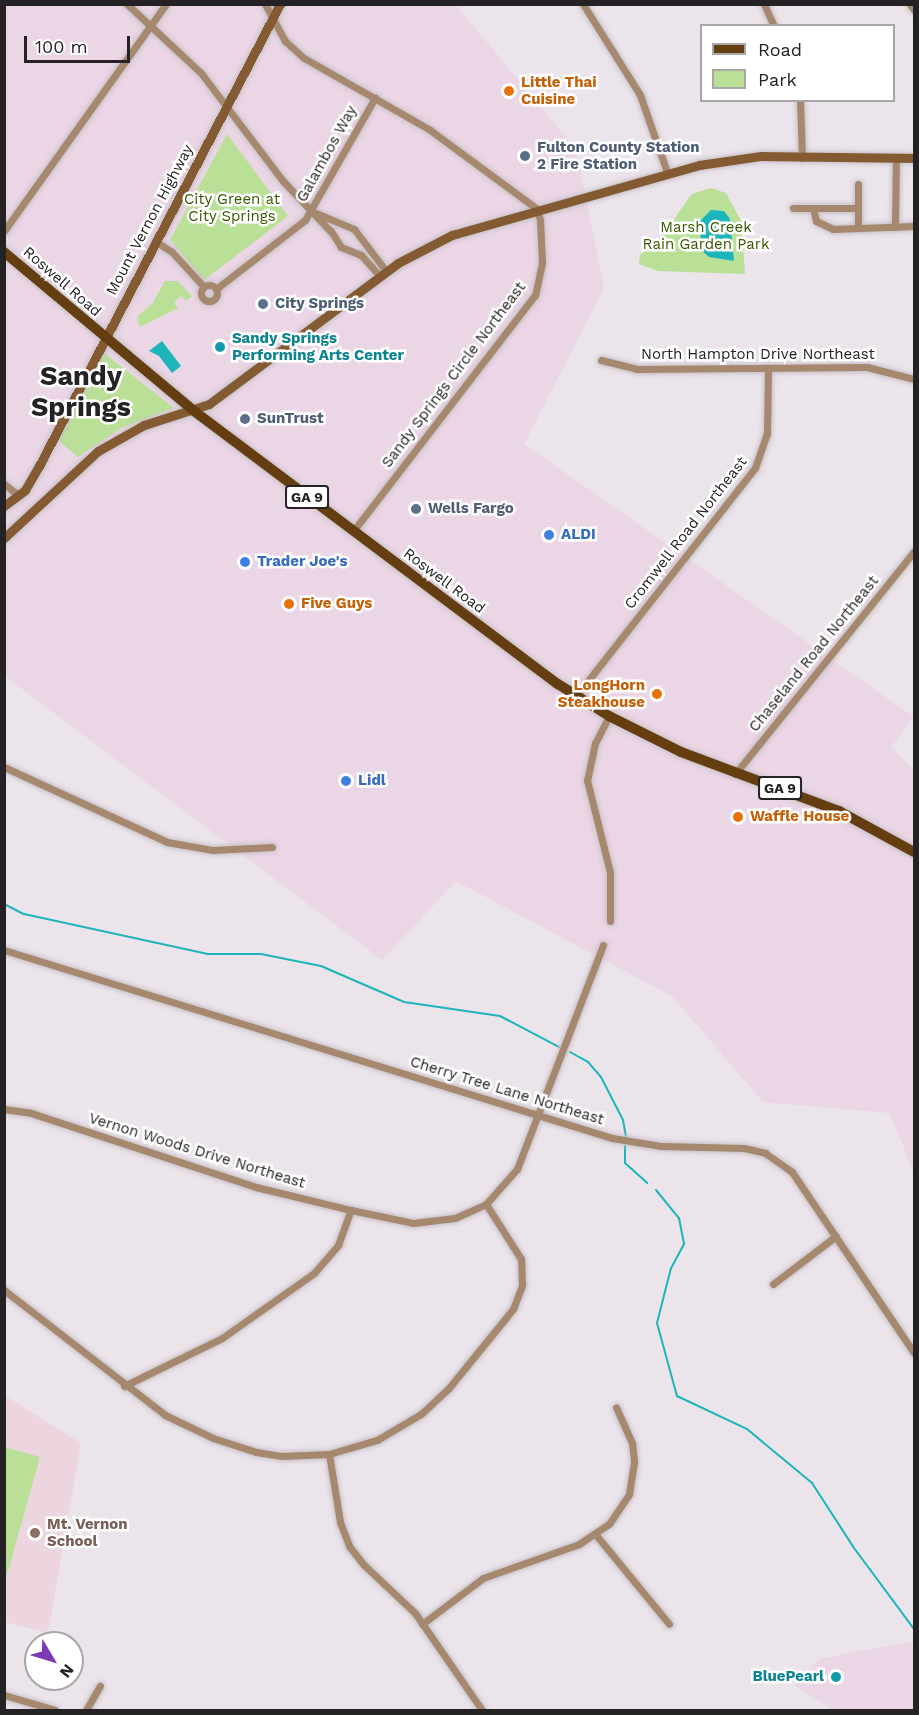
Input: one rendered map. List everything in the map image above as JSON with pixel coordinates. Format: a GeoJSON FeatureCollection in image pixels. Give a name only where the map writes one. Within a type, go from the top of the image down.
{"type":"FeatureCollection","features":[{"type":"Feature","properties":{"kind":"main road","name":"Roswell Road"},"geometry":{"type":"LineString","coordinates":[[4,252],[194,411],[576,696],[609,716],[681,752],[850,816],[915,852]]}},
{"type":"Feature","properties":{"kind":"street"},"geometry":{"type":"LineString","coordinates":[[128,4],[152,24],[201,73],[283,181],[341,247],[361,255],[383,273]]}},
{"type":"Feature","properties":{"kind":"street"},"geometry":{"type":"LineString","coordinates":[[4,231],[166,4]]}},
{"type":"Feature","properties":{"kind":"street"},"geometry":{"type":"LineString","coordinates":[[265,4],[285,41],[304,58],[447,142],[537,209]]}},
{"type":"Feature","properties":{"kind":"street","name":"Mount Vernon Highway"},"geometry":{"type":"LineString","coordinates":[[4,506],[18,495],[39,466],[280,4]]}},
{"type":"Feature","properties":{"kind":"street"},"geometry":{"type":"LineString","coordinates":[[583,4],[640,94],[667,172]]}},
{"type":"Feature","properties":{"kind":"street"},"geometry":{"type":"LineString","coordinates":[[764,4],[773,24]]}},
{"type":"Feature","properties":{"kind":"street"},"geometry":{"type":"LineString","coordinates":[[910,4],[915,10]]}},
{"type":"Feature","properties":{"kind":"street","name":"Galambos Way"},"geometry":{"type":"LineString","coordinates":[[155,241],[172,252],[204,287],[201,294],[208,301],[215,298],[216,289],[284,238],[311,211],[375,98]]}},
{"type":"Feature","properties":{"kind":"street"},"geometry":{"type":"LineString","coordinates":[[800,102],[802,158]]}},
{"type":"Feature","properties":{"kind":"street"},"geometry":{"type":"LineString","coordinates":[[4,538],[98,451],[136,428],[194,411],[215,400],[383,273],[453,235],[667,172],[756,157],[915,158]]}},
{"type":"Feature","properties":{"kind":"street"},"geometry":{"type":"LineString","coordinates":[[895,227],[896,158]]}},
{"type":"Feature","properties":{"kind":"street"},"geometry":{"type":"LineString","coordinates":[[858,184],[858,227]]}},
{"type":"Feature","properties":{"kind":"street"},"geometry":{"type":"LineString","coordinates":[[793,208],[858,208]]}},
{"type":"Feature","properties":{"kind":"street"},"geometry":{"type":"LineString","coordinates":[[813,208],[816,221],[833,229],[915,226]]}},
{"type":"Feature","properties":{"kind":"street","name":"Sandy Springs Circle Northeast"},"geometry":{"type":"LineString","coordinates":[[353,531],[536,295],[543,239],[537,209]]}},
{"type":"Feature","properties":{"kind":"street"},"geometry":{"type":"LineString","coordinates":[[311,211],[336,224],[354,229],[369,245],[383,273]]}},
{"type":"Feature","properties":{"kind":"street"},"geometry":{"type":"LineString","coordinates":[[330,232],[336,224]]}},
{"type":"Feature","properties":{"kind":"street"},"geometry":{"type":"LineString","coordinates":[[361,255],[369,245]]}},
{"type":"Feature","properties":{"kind":"street"},"geometry":{"type":"LineString","coordinates":[[204,287],[216,289]]}},
{"type":"Feature","properties":{"kind":"street","name":"North Hampton Drive Northeast"},"geometry":{"type":"LineString","coordinates":[[601,360],[636,369],[867,367],[915,379]]}},
{"type":"Feature","properties":{"kind":"street","name":"Cromwell Road Northeast"},"geometry":{"type":"LineString","coordinates":[[576,696],[755,468],[767,434],[768,368]]}},
{"type":"Feature","properties":{"kind":"street"},"geometry":{"type":"LineString","coordinates":[[4,484],[18,495]]}},
{"type":"Feature","properties":{"kind":"street","name":"Chaseland Road Northeast"},"geometry":{"type":"LineString","coordinates":[[735,774],[915,552]]}},
{"type":"Feature","properties":{"kind":"street"},"geometry":{"type":"LineString","coordinates":[[609,716],[595,743],[587,780],[610,872],[610,921]]}},
{"type":"Feature","properties":{"kind":"street"},"geometry":{"type":"LineString","coordinates":[[6,771],[167,842],[213,850],[272,847]]}},
{"type":"Feature","properties":{"kind":"street","name":"Vernon Woods Drive Northeast"},"geometry":{"type":"LineString","coordinates":[[4,1109],[31,1113],[256,1187],[351,1210],[425,1223],[455,1218],[486,1204],[517,1169],[541,1116],[603,945]]}},
{"type":"Feature","properties":{"kind":"street","name":"Cherry Tree Lane Northeast"},"geometry":{"type":"LineString","coordinates":[[4,950],[541,1116],[637,1143],[744,1148],[765,1153],[792,1172],[915,1353]]}},
{"type":"Feature","properties":{"kind":"street"},"geometry":{"type":"LineString","coordinates":[[4,1290],[124,1386],[165,1415],[233,1446],[281,1456],[329,1454],[378,1440],[421,1414],[448,1389],[513,1309],[522,1285],[521,1259],[486,1204]]}},
{"type":"Feature","properties":{"kind":"street"},"geometry":{"type":"LineString","coordinates":[[124,1386],[222,1338],[314,1273],[338,1245],[351,1210]]}},
{"type":"Feature","properties":{"kind":"street"},"geometry":{"type":"LineString","coordinates":[[773,1284],[836,1236]]}},
{"type":"Feature","properties":{"kind":"street"},"geometry":{"type":"LineString","coordinates":[[422,1624],[483,1578],[596,1535],[621,1510],[633,1477],[632,1443],[616,1407]]}},
{"type":"Feature","properties":{"kind":"street"},"geometry":{"type":"LineString","coordinates":[[329,1454],[340,1522],[349,1546],[364,1565],[406,1602],[482,1710]]}},
{"type":"Feature","properties":{"kind":"street"},"geometry":{"type":"LineString","coordinates":[[596,1535],[669,1624]]}},
{"type":"Feature","properties":{"kind":"street"},"geometry":{"type":"LineString","coordinates":[[86,1710],[100,1686]]}},
{"type":"Feature","properties":{"kind":"street"},"geometry":{"type":"LineString","coordinates":[[4,1695],[41,1708],[55,1710]]}},
{"type":"Feature","properties":{"kind":"shaded area"},"geometry":{"type":"Polygon","coordinates":[[[4,5],[456,5],[576,149],[604,288],[524,444],[914,717],[891,747],[914,770],[914,1173],[890,1113],[763,1102],[673,997],[456,881],[382,960],[5,676],[4,5]]]}},
{"type":"Feature","properties":{"kind":"shaded area","name":"Mt. Vernon School"},"geometry":{"type":"Polygon","coordinates":[[[4,1395],[81,1443],[48,1631],[5,1622],[4,1395]]]}},
{"type":"Feature","properties":{"kind":"shaded area"},"geometry":{"type":"Polygon","coordinates":[[[909,1642],[914,1647],[914,1710],[833,1710],[794,1685],[819,1659],[909,1642]]]}},
{"type":"Feature","properties":{"kind":"green space","name":"City Green at City Springs"},"geometry":{"type":"Polygon","coordinates":[[[227,134],[288,216],[204,280],[170,240],[227,134]]]}},
{"type":"Feature","properties":{"kind":"green space","name":"Marsh Creek Rain Garden Park"},"geometry":{"type":"Polygon","coordinates":[[[711,188],[726,193],[741,221],[746,221],[746,230],[742,231],[745,274],[658,271],[639,264],[640,255],[658,241],[692,194],[711,188]]]}},
{"type":"Feature","properties":{"kind":"green space"},"geometry":{"type":"Polygon","coordinates":[[[165,281],[178,281],[192,296],[186,301],[181,296],[174,302],[178,308],[140,327],[137,317],[152,304],[165,281]]]}},
{"type":"Feature","properties":{"kind":"green space"},"geometry":{"type":"Polygon","coordinates":[[[103,352],[174,408],[121,428],[78,457],[58,440],[103,352]]]}},
{"type":"Feature","properties":{"kind":"green space"},"geometry":{"type":"Polygon","coordinates":[[[5,1447],[40,1457],[7,1575],[4,1574],[5,1447]]]}},
{"type":"Feature","properties":{"kind":"water"},"geometry":{"type":"Polygon","coordinates":[[[711,210],[724,211],[730,219],[734,261],[709,257],[701,250],[700,221],[711,210]]]}},
{"type":"Feature","properties":{"kind":"water"},"geometry":{"type":"Polygon","coordinates":[[[162,341],[181,366],[172,373],[159,356],[149,351],[162,341]]]}},
{"type":"Feature","properties":{"kind":"waterway"},"geometry":{"type":"LineString","coordinates":[[4,904],[24,914],[207,954],[261,954],[321,966],[404,1002],[500,1016],[559,1047]]}},
{"type":"Feature","properties":{"kind":"waterway"},"geometry":{"type":"LineString","coordinates":[[570,1052],[588,1062],[601,1077],[623,1120],[626,1137]]}},
{"type":"Feature","properties":{"kind":"waterway"},"geometry":{"type":"LineString","coordinates":[[625,1146],[625,1163],[647,1183]]}},
{"type":"Feature","properties":{"kind":"waterway"},"geometry":{"type":"LineString","coordinates":[[656,1190],[679,1218],[684,1244],[671,1268],[657,1323],[677,1396],[747,1429],[812,1483],[854,1548],[914,1629]]}},
{"type":"Feature","properties":{"kind":"place","name":"Little Thai Cuisine"},"geometry":{"type":"Point","coordinates":[509,91]}},
{"type":"Feature","properties":{"kind":"place","name":"Fulton County Station 2 Fire Station"},"geometry":{"type":"Point","coordinates":[525,156]}},
{"type":"Feature","properties":{"kind":"place","name":"City Springs"},"geometry":{"type":"Point","coordinates":[263,304]}},
{"type":"Feature","properties":{"kind":"place","name":"Sandy Springs Performing Arts Center"},"geometry":{"type":"Point","coordinates":[220,347]}},
{"type":"Feature","properties":{"kind":"place","name":"SunTrust"},"geometry":{"type":"Point","coordinates":[245,419]}},
{"type":"Feature","properties":{"kind":"place","name":"Wells Fargo"},"geometry":{"type":"Point","coordinates":[416,509]}},
{"type":"Feature","properties":{"kind":"place","name":"ALDI"},"geometry":{"type":"Point","coordinates":[549,535]}},
{"type":"Feature","properties":{"kind":"place","name":"Trader Joe's"},"geometry":{"type":"Point","coordinates":[245,562]}},
{"type":"Feature","properties":{"kind":"place","name":"Five Guys"},"geometry":{"type":"Point","coordinates":[289,604]}},
{"type":"Feature","properties":{"kind":"place","name":"LongHorn Steakhouse"},"geometry":{"type":"Point","coordinates":[657,694]}},
{"type":"Feature","properties":{"kind":"place","name":"Lidl"},"geometry":{"type":"Point","coordinates":[346,781]}},
{"type":"Feature","properties":{"kind":"place","name":"Waffle House"},"geometry":{"type":"Point","coordinates":[738,817]}},
{"type":"Feature","properties":{"kind":"place","name":"Mt. Vernon School"},"geometry":{"type":"Point","coordinates":[35,1533]}},
{"type":"Feature","properties":{"kind":"place","name":"BluePearl"},"geometry":{"type":"Point","coordinates":[836,1677]}},
{"type":"Feature","properties":{"kind":"district","name":"Sandy Springs"},"geometry":{"type":"Point","coordinates":[81,392]}}]}
